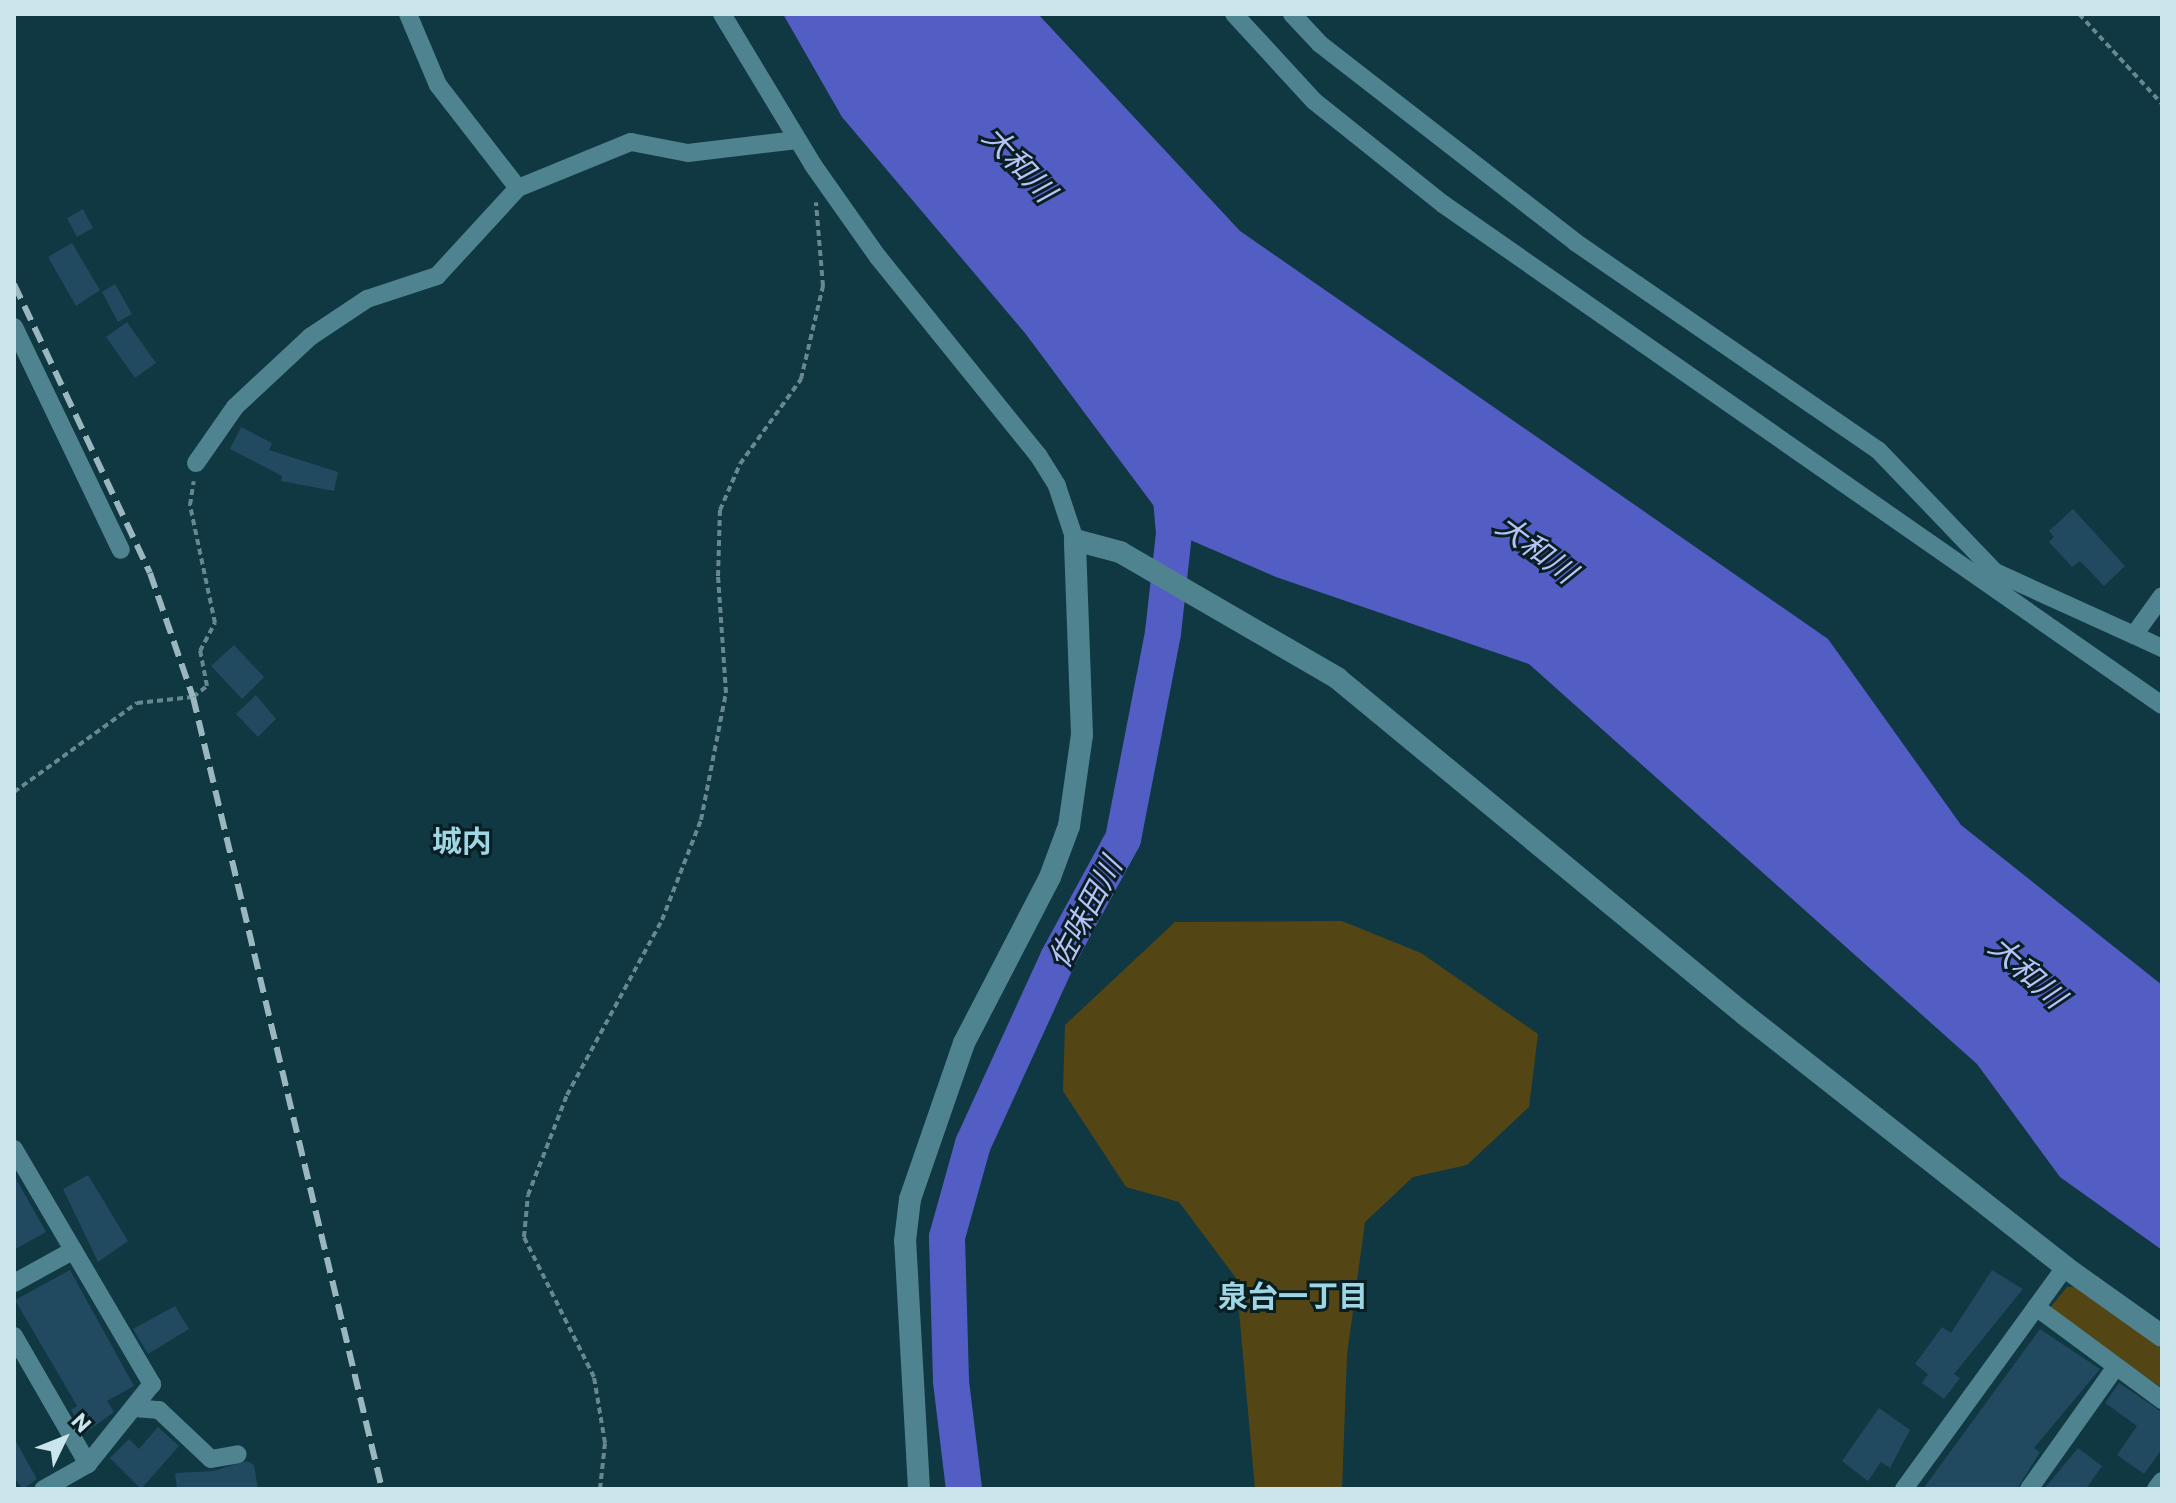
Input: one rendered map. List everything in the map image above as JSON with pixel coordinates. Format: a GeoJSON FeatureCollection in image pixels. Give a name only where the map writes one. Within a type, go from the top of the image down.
{"type":"FeatureCollection","features":[{"type":"Feature","properties":{"kind":"street"},"geometry":{"type":"LineString","coordinates":[[408,14],[438,85],[518,188]]}},
{"type":"Feature","properties":{"kind":"street"},"geometry":{"type":"LineString","coordinates":[[722,14],[813,165],[912,303],[1038,455],[1057,486],[1075,540],[1082,735],[1069,826],[1050,877],[964,1043],[910,1199],[905,1241],[919,1489]]}},
{"type":"Feature","properties":{"kind":"street"},"geometry":{"type":"LineString","coordinates":[[1234,14],[1314,101],[1443,204],[1991,578],[2162,705]]}},
{"type":"Feature","properties":{"kind":"street"},"geometry":{"type":"LineString","coordinates":[[1292,14],[1366,81],[1575,242],[1878,450],[1991,578],[2162,648]]}},
{"type":"Feature","properties":{"kind":"street"},"geometry":{"type":"LineString","coordinates":[[196,463],[235,407],[310,337],[367,299],[437,276],[518,188],[631,142],[688,153],[797,140]]}},
{"type":"Feature","properties":{"kind":"street"},"geometry":{"type":"LineString","coordinates":[[14,327],[121,550]]}},
{"type":"Feature","properties":{"kind":"street"},"geometry":{"type":"LineString","coordinates":[[1075,540],[1120,552],[1227,611],[1365,700],[1744,1014],[2065,1267],[2162,1336]]}},
{"type":"Feature","properties":{"kind":"street"},"geometry":{"type":"LineString","coordinates":[[2134,635],[2162,596]]}},
{"type":"Feature","properties":{"kind":"street"},"geometry":{"type":"LineString","coordinates":[[14,1149],[152,1384],[88,1464],[44,1489]]}},
{"type":"Feature","properties":{"kind":"street"},"geometry":{"type":"LineString","coordinates":[[14,1283],[74,1250]]}},
{"type":"Feature","properties":{"kind":"street"},"geometry":{"type":"LineString","coordinates":[[1904,1489],[2065,1267]]}},
{"type":"Feature","properties":{"kind":"street"},"geometry":{"type":"LineString","coordinates":[[2036,1307],[2162,1400]]}},
{"type":"Feature","properties":{"kind":"street"},"geometry":{"type":"LineString","coordinates":[[14,1336],[88,1464]]}},
{"type":"Feature","properties":{"kind":"street"},"geometry":{"type":"LineString","coordinates":[[2029,1489],[2115,1368]]}},
{"type":"Feature","properties":{"kind":"street"},"geometry":{"type":"LineString","coordinates":[[135,1408],[159,1410],[211,1459],[238,1454]]}},
{"type":"Feature","properties":{"kind":"street"},"geometry":{"type":"LineString","coordinates":[[2156,1489],[2162,1481]]}},
{"type":"Feature","properties":{"kind":"path"},"geometry":{"type":"LineString","coordinates":[[2079,14],[2162,104]]}},
{"type":"Feature","properties":{"kind":"path"},"geometry":{"type":"LineString","coordinates":[[600,1489],[605,1443],[594,1377],[524,1237],[528,1195],[567,1095],[662,920],[701,820],[726,693],[718,576],[720,510],[740,464],[801,379],[823,286],[813,165]]}},
{"type":"Feature","properties":{"kind":"path"},"geometry":{"type":"LineString","coordinates":[[14,792],[137,703],[193,697],[207,686],[200,651],[215,623],[190,505],[196,463]]}},
{"type":"Feature","properties":{"kind":"shaded area"},"geometry":{"type":"Polygon","coordinates":[[[1342,921],[1421,953],[1538,1034],[1529,1107],[1467,1165],[1413,1177],[1365,1222],[1347,1355],[1342,1489],[1255,1489],[1236,1278],[1179,1202],[1126,1187],[1063,1091],[1065,1025],[1175,922],[1342,921]]]}},
{"type":"Feature","properties":{"kind":"shaded area"},"geometry":{"type":"Polygon","coordinates":[[[2067,1287],[2075,1287],[2162,1349],[2162,1388],[2049,1309],[2067,1287]]]}},
{"type":"Feature","properties":{"kind":"water","name":"大和川"},"geometry":{"type":"Polygon","coordinates":[[[783,14],[1038,14],[1240,231],[1828,639],[1961,825],[2162,985],[2162,1250],[2060,1177],[1977,1064],[1529,664],[1276,577],[1174,533],[1025,333],[842,117],[783,14]]]}},
{"type":"Feature","properties":{"kind":"building"},"geometry":{"type":"Polygon","coordinates":[[[83,209],[93,228],[77,237],[67,218],[83,209]]]}},
{"type":"Feature","properties":{"kind":"building"},"geometry":{"type":"Polygon","coordinates":[[[72,243],[100,290],[76,306],[48,257],[72,243]]]}},
{"type":"Feature","properties":{"kind":"building"},"geometry":{"type":"Polygon","coordinates":[[[115,284],[132,314],[118,322],[102,292],[115,284]]]}},
{"type":"Feature","properties":{"kind":"building"},"geometry":{"type":"Polygon","coordinates":[[[127,322],[156,363],[135,378],[106,337],[127,322]]]}},
{"type":"Feature","properties":{"kind":"building"},"geometry":{"type":"Polygon","coordinates":[[[241,427],[272,443],[269,450],[338,472],[334,491],[281,481],[282,476],[230,449],[241,427]]]}},
{"type":"Feature","properties":{"kind":"building"},"geometry":{"type":"Polygon","coordinates":[[[2073,509],[2125,566],[2104,586],[2080,561],[2072,567],[2049,542],[2054,537],[2049,531],[2073,509]]]}},
{"type":"Feature","properties":{"kind":"building"},"geometry":{"type":"Polygon","coordinates":[[[234,645],[264,677],[242,699],[211,666],[234,645]]]}},
{"type":"Feature","properties":{"kind":"building"},"geometry":{"type":"Polygon","coordinates":[[[256,695],[276,719],[258,737],[236,714],[256,695]]]}},
{"type":"Feature","properties":{"kind":"building"},"geometry":{"type":"Polygon","coordinates":[[[14,1175],[46,1232],[14,1250],[14,1175]]]}},
{"type":"Feature","properties":{"kind":"building"},"geometry":{"type":"Polygon","coordinates":[[[88,1175],[128,1241],[98,1262],[63,1189],[88,1175]]]}},
{"type":"Feature","properties":{"kind":"building"},"geometry":{"type":"Polygon","coordinates":[[[70,1270],[134,1386],[107,1401],[114,1412],[85,1433],[71,1410],[77,1406],[15,1300],[70,1270]]]}},
{"type":"Feature","properties":{"kind":"building"},"geometry":{"type":"Polygon","coordinates":[[[1992,1270],[2023,1289],[1954,1374],[1960,1378],[1944,1399],[1922,1383],[1928,1374],[1915,1364],[1942,1327],[1951,1333],[1992,1270]]]}},
{"type":"Feature","properties":{"kind":"building"},"geometry":{"type":"Polygon","coordinates":[[[175,1306],[189,1329],[148,1354],[133,1329],[175,1306]]]}},
{"type":"Feature","properties":{"kind":"building"},"geometry":{"type":"Polygon","coordinates":[[[2040,1329],[2100,1369],[2034,1448],[2040,1452],[2017,1489],[1923,1489],[2040,1329]]]}},
{"type":"Feature","properties":{"kind":"building"},"geometry":{"type":"Polygon","coordinates":[[[2119,1383],[2162,1412],[2162,1449],[2144,1474],[2117,1455],[2137,1426],[2105,1403],[2119,1383]]]}},
{"type":"Feature","properties":{"kind":"building"},"geometry":{"type":"Polygon","coordinates":[[[1879,1408],[1910,1430],[1890,1468],[1881,1462],[1868,1481],[1842,1461],[1879,1408]]]}},
{"type":"Feature","properties":{"kind":"building"},"geometry":{"type":"Polygon","coordinates":[[[158,1427],[179,1446],[141,1489],[110,1458],[129,1439],[139,1449],[158,1427]]]}},
{"type":"Feature","properties":{"kind":"building"},"geometry":{"type":"Polygon","coordinates":[[[14,1438],[37,1479],[23,1489],[14,1478],[14,1438]]]}},
{"type":"Feature","properties":{"kind":"building"},"geometry":{"type":"Polygon","coordinates":[[[2078,1448],[2102,1466],[2086,1489],[2044,1489],[2078,1448]]]}},
{"type":"Feature","properties":{"kind":"building"},"geometry":{"type":"Polygon","coordinates":[[[247,1461],[254,1465],[258,1489],[177,1489],[175,1473],[213,1471],[247,1461]]]}},
{"type":"Feature","properties":{"kind":"waterway","name":"佐味田川"},"geometry":{"type":"LineString","coordinates":[[964,1489],[951,1381],[947,1237],[973,1144],[1058,958],[1123,839],[1163,633],[1174,533],[1170,487]]}},
{"type":"Feature","properties":{"kind":"railway"},"geometry":{"type":"LineString","coordinates":[[14,284],[150,573],[193,697],[382,1489]]}},
{"type":"Feature","properties":{"kind":"district","name":"城内"},"geometry":{"type":"Point","coordinates":[462,840]}},
{"type":"Feature","properties":{"kind":"district","name":"泉台一丁目"},"geometry":{"type":"Point","coordinates":[1293,1295]}}]}
